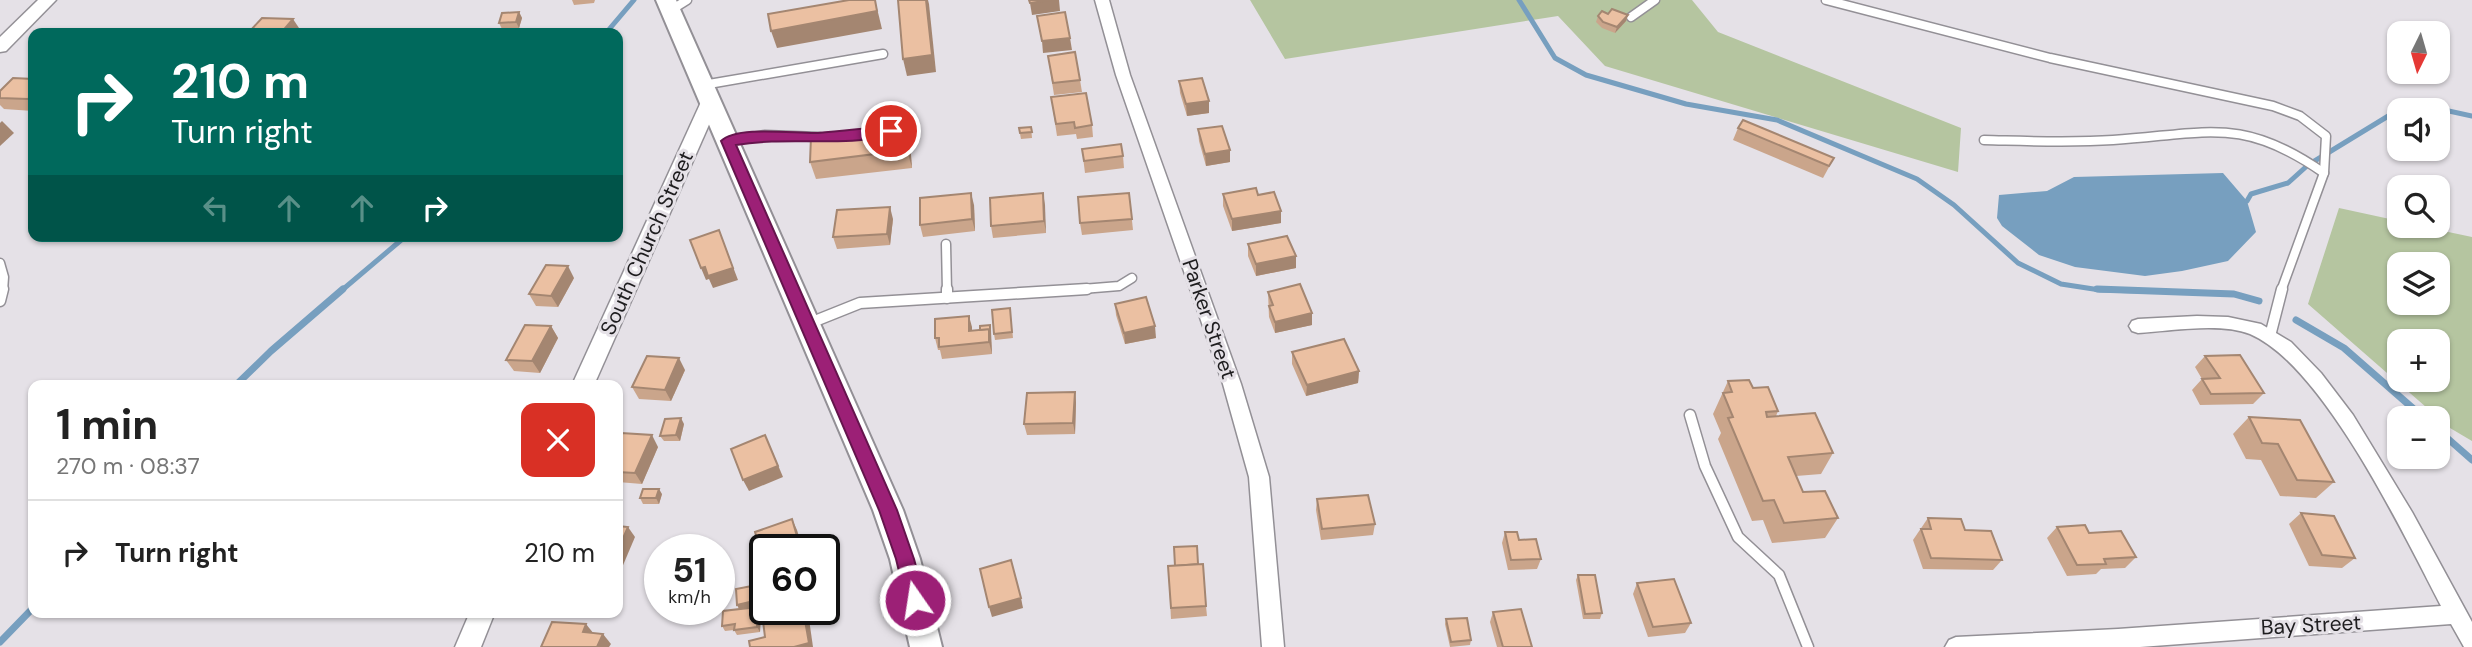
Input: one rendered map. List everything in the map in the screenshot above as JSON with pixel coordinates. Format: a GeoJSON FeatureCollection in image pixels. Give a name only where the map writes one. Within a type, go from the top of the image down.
{"type":"FeatureCollection","features":[{"type":"Feature","properties":{"kind":"main road"},"geometry":{"type":"LineString","coordinates":[[674,4],[707,93],[888,510],[905,559],[926,647]]}},
{"type":"Feature","properties":{"kind":"street"},"geometry":{"type":"LineString","coordinates":[[0,47],[48,0]]}},
{"type":"Feature","properties":{"kind":"street","name":"Parker Street"},"geometry":{"type":"LineString","coordinates":[[1102,0],[1123,75],[1232,384],[1259,477],[1273,647]]}},
{"type":"Feature","properties":{"kind":"street","name":"South Church Street"},"geometry":{"type":"LineString","coordinates":[[585,380],[707,93]]}},
{"type":"Feature","properties":{"kind":"street"},"geometry":{"type":"LineString","coordinates":[[2138,326],[2222,323],[2255,328],[2270,336],[2296,359],[2322,388],[2362,443],[2472,642]]}},
{"type":"Feature","properties":{"kind":"street","name":"Bay Street"},"geometry":{"type":"LineString","coordinates":[[1956,647],[2118,639],[2456,614]]}},
{"type":"Feature","properties":{"kind":"street"},"geometry":{"type":"LineString","coordinates":[[468,647],[480,618]]}},
{"type":"Feature","properties":{"kind":"lane"},"geometry":{"type":"LineString","coordinates":[[1631,17],[1656,0]]}},
{"type":"Feature","properties":{"kind":"lane"},"geometry":{"type":"LineString","coordinates":[[1826,0],[2049,58],[2273,106],[2300,116],[2326,136],[2324,173],[2282,288],[2270,336]]}},
{"type":"Feature","properties":{"kind":"lane"},"geometry":{"type":"LineString","coordinates":[[707,93],[883,54]]}},
{"type":"Feature","properties":{"kind":"lane"},"geometry":{"type":"LineString","coordinates":[[1984,141],[2129,139],[2187,131],[2229,130],[2260,138],[2300,155],[2324,173]]}},
{"type":"Feature","properties":{"kind":"lane"},"geometry":{"type":"LineString","coordinates":[[728,141],[765,135],[829,136]]}},
{"type":"Feature","properties":{"kind":"lane"},"geometry":{"type":"LineString","coordinates":[[946,244],[947,298]]}},
{"type":"Feature","properties":{"kind":"lane"},"geometry":{"type":"LineString","coordinates":[[0,263],[5,275],[5,288],[0,300]]}},
{"type":"Feature","properties":{"kind":"lane"},"geometry":{"type":"LineString","coordinates":[[808,323],[860,303],[1095,289],[1119,286],[1132,278]]}},
{"type":"Feature","properties":{"kind":"lane"},"geometry":{"type":"LineString","coordinates":[[1690,415],[1705,466],[1738,537],[1779,575],[1808,647]]}},
{"type":"Feature","properties":{"kind":"green space"},"geometry":{"type":"Polygon","coordinates":[[[1250,0],[1692,0],[1718,32],[1961,128],[1958,172],[1605,66],[1558,16],[1285,59],[1250,0]]]}},
{"type":"Feature","properties":{"kind":"green space"},"geometry":{"type":"Polygon","coordinates":[[[2339,208],[2387,218],[2387,238],[2450,238],[2450,232],[2472,237],[2472,441],[2450,428],[2450,406],[2425,406],[2409,392],[2450,392],[2450,329],[2387,329],[2387,373],[2308,304],[2339,208]]]}},
{"type":"Feature","properties":{"kind":"water"},"geometry":{"type":"Polygon","coordinates":[[[2223,173],[2247,201],[2256,232],[2228,261],[2182,271],[2145,276],[2075,267],[2039,255],[2002,226],[1997,218],[1999,195],[2047,191],[2074,177],[2223,173]]]}},
{"type":"Feature","properties":{"kind":"building"},"geometry":{"type":"Polygon","coordinates":[[[849,0],[875,0],[877,11],[771,31],[768,14],[849,0]]]}},
{"type":"Feature","properties":{"kind":"building"},"geometry":{"type":"Polygon","coordinates":[[[898,0],[926,0],[932,55],[903,59],[898,0]]]}},
{"type":"Feature","properties":{"kind":"building"},"geometry":{"type":"Polygon","coordinates":[[[1029,0],[1051,0],[1030,3],[1029,0]]]}},
{"type":"Feature","properties":{"kind":"building"},"geometry":{"type":"Polygon","coordinates":[[[1612,9],[1628,15],[1617,27],[1603,22],[1598,16],[1602,11],[1608,14],[1612,9]]]}},
{"type":"Feature","properties":{"kind":"building"},"geometry":{"type":"Polygon","coordinates":[[[519,12],[516,22],[499,23],[502,13],[519,12]]]}},
{"type":"Feature","properties":{"kind":"building"},"geometry":{"type":"Polygon","coordinates":[[[1065,12],[1070,38],[1042,41],[1037,16],[1065,12]]]}},
{"type":"Feature","properties":{"kind":"building"},"geometry":{"type":"Polygon","coordinates":[[[262,18],[293,19],[285,28],[253,28],[262,18]]]}},
{"type":"Feature","properties":{"kind":"building"},"geometry":{"type":"Polygon","coordinates":[[[1075,52],[1080,80],[1053,83],[1048,56],[1075,52]]]}},
{"type":"Feature","properties":{"kind":"building"},"geometry":{"type":"Polygon","coordinates":[[[13,78],[28,79],[28,99],[0,98],[0,91],[13,78]]]}},
{"type":"Feature","properties":{"kind":"building"},"geometry":{"type":"Polygon","coordinates":[[[1202,78],[1209,101],[1186,104],[1179,81],[1202,78]]]}},
{"type":"Feature","properties":{"kind":"building"},"geometry":{"type":"Polygon","coordinates":[[[1086,93],[1092,125],[1075,128],[1074,122],[1056,124],[1051,97],[1086,93]]]}},
{"type":"Feature","properties":{"kind":"building"},"geometry":{"type":"Polygon","coordinates":[[[1743,120],[1834,158],[1829,166],[1738,128],[1743,120]]]}},
{"type":"Feature","properties":{"kind":"building"},"geometry":{"type":"Polygon","coordinates":[[[906,126],[907,150],[810,162],[811,137],[906,126]]]}},
{"type":"Feature","properties":{"kind":"building"},"geometry":{"type":"Polygon","coordinates":[[[1222,126],[1230,150],[1205,154],[1198,129],[1222,126]]]}},
{"type":"Feature","properties":{"kind":"building"},"geometry":{"type":"Polygon","coordinates":[[[1031,127],[1032,132],[1020,133],[1019,128],[1031,127]]]}},
{"type":"Feature","properties":{"kind":"building"},"geometry":{"type":"Polygon","coordinates":[[[1121,144],[1123,156],[1084,161],[1082,149],[1121,144]]]}},
{"type":"Feature","properties":{"kind":"building"},"geometry":{"type":"Polygon","coordinates":[[[1256,188],[1258,195],[1274,192],[1281,211],[1232,219],[1223,194],[1256,188]]]}},
{"type":"Feature","properties":{"kind":"building"},"geometry":{"type":"Polygon","coordinates":[[[971,193],[972,219],[920,225],[920,198],[971,193]]]}},
{"type":"Feature","properties":{"kind":"building"},"geometry":{"type":"Polygon","coordinates":[[[1043,193],[1044,221],[991,226],[990,198],[1043,193]]]}},
{"type":"Feature","properties":{"kind":"building"},"geometry":{"type":"Polygon","coordinates":[[[1129,193],[1132,219],[1080,223],[1078,197],[1129,193]]]}},
{"type":"Feature","properties":{"kind":"building"},"geometry":{"type":"Polygon","coordinates":[[[890,207],[887,234],[833,237],[837,210],[890,207]]]}},
{"type":"Feature","properties":{"kind":"building"},"geometry":{"type":"Polygon","coordinates":[[[719,230],[733,268],[708,276],[705,267],[701,268],[690,240],[719,230]]]}},
{"type":"Feature","properties":{"kind":"building"},"geometry":{"type":"Polygon","coordinates":[[[1287,236],[1296,256],[1256,264],[1248,244],[1287,236]]]}},
{"type":"Feature","properties":{"kind":"building"},"geometry":{"type":"Polygon","coordinates":[[[546,265],[568,266],[551,296],[529,294],[546,265]]]}},
{"type":"Feature","properties":{"kind":"building"},"geometry":{"type":"Polygon","coordinates":[[[1300,284],[1312,313],[1275,322],[1269,306],[1273,305],[1268,292],[1300,284]]]}},
{"type":"Feature","properties":{"kind":"building"},"geometry":{"type":"Polygon","coordinates":[[[1146,297],[1155,326],[1124,333],[1115,304],[1146,297]]]}},
{"type":"Feature","properties":{"kind":"building"},"geometry":{"type":"Polygon","coordinates":[[[1010,308],[1012,332],[994,334],[992,310],[1010,308]]]}},
{"type":"Feature","properties":{"kind":"building"},"geometry":{"type":"Polygon","coordinates":[[[969,316],[969,331],[989,329],[989,342],[939,347],[939,338],[935,338],[935,319],[969,316]]]}},
{"type":"Feature","properties":{"kind":"building"},"geometry":{"type":"Polygon","coordinates":[[[525,325],[551,326],[532,361],[506,360],[525,325]]]}},
{"type":"Feature","properties":{"kind":"building"},"geometry":{"type":"Polygon","coordinates":[[[990,325],[990,333],[989,329],[980,330],[980,326],[990,325]]]}},
{"type":"Feature","properties":{"kind":"building"},"geometry":{"type":"Polygon","coordinates":[[[1344,339],[1359,371],[1307,385],[1292,352],[1344,339]]]}},
{"type":"Feature","properties":{"kind":"building"},"geometry":{"type":"Polygon","coordinates":[[[2240,355],[2264,393],[2211,394],[2202,379],[2220,378],[2205,356],[2240,355]]]}},
{"type":"Feature","properties":{"kind":"building"},"geometry":{"type":"Polygon","coordinates":[[[647,356],[679,358],[665,390],[632,387],[647,356]]]}},
{"type":"Feature","properties":{"kind":"building"},"geometry":{"type":"Polygon","coordinates":[[[1749,380],[1753,388],[1768,387],[1778,411],[1766,412],[1767,417],[1815,413],[1833,453],[1788,457],[1803,492],[1825,491],[1838,518],[1784,523],[1774,500],[1763,501],[1728,418],[1733,417],[1723,393],[1732,392],[1728,381],[1749,380]]]}},
{"type":"Feature","properties":{"kind":"building"},"geometry":{"type":"Polygon","coordinates":[[[1075,392],[1073,423],[1024,424],[1027,393],[1075,392]]]}},
{"type":"Feature","properties":{"kind":"building"},"geometry":{"type":"Polygon","coordinates":[[[2249,417],[2300,420],[2334,482],[2297,480],[2278,444],[2262,443],[2249,417]]]}},
{"type":"Feature","properties":{"kind":"building"},"geometry":{"type":"Polygon","coordinates":[[[681,418],[676,435],[660,436],[665,419],[681,418]]]}},
{"type":"Feature","properties":{"kind":"building"},"geometry":{"type":"Polygon","coordinates":[[[623,433],[652,435],[635,473],[623,472],[623,433]]]}},
{"type":"Feature","properties":{"kind":"building"},"geometry":{"type":"Polygon","coordinates":[[[765,435],[778,466],[743,480],[731,449],[765,435]]]}},
{"type":"Feature","properties":{"kind":"building"},"geometry":{"type":"Polygon","coordinates":[[[643,489],[659,489],[656,498],[640,498],[643,489]]]}},
{"type":"Feature","properties":{"kind":"building"},"geometry":{"type":"Polygon","coordinates":[[[1368,495],[1375,524],[1322,529],[1317,499],[1368,495]]]}},
{"type":"Feature","properties":{"kind":"building"},"geometry":{"type":"Polygon","coordinates":[[[2301,513],[2334,516],[2355,558],[2322,555],[2301,513]]]}},
{"type":"Feature","properties":{"kind":"building"},"geometry":{"type":"Polygon","coordinates":[[[1928,518],[1961,519],[1965,530],[1991,531],[2002,560],[1931,558],[1921,529],[1931,529],[1928,518]]]}},
{"type":"Feature","properties":{"kind":"building"},"geometry":{"type":"Polygon","coordinates":[[[792,519],[796,534],[756,534],[792,519]]]}},
{"type":"Feature","properties":{"kind":"building"},"geometry":{"type":"Polygon","coordinates":[[[2085,525],[2089,533],[2121,531],[2136,557],[2104,559],[2106,564],[2077,565],[2057,527],[2085,525]]]}},
{"type":"Feature","properties":{"kind":"building"},"geometry":{"type":"Polygon","coordinates":[[[1505,532],[1517,532],[1519,540],[1536,539],[1541,559],[1511,560],[1505,532]]]}},
{"type":"Feature","properties":{"kind":"building"},"geometry":{"type":"Polygon","coordinates":[[[1197,546],[1198,564],[1175,566],[1174,547],[1197,546]]]}},
{"type":"Feature","properties":{"kind":"building"},"geometry":{"type":"Polygon","coordinates":[[[1011,560],[1021,598],[989,607],[980,569],[1011,560]]]}},
{"type":"Feature","properties":{"kind":"building"},"geometry":{"type":"Polygon","coordinates":[[[1203,564],[1206,606],[1171,608],[1168,566],[1203,564]]]}},
{"type":"Feature","properties":{"kind":"building"},"geometry":{"type":"Polygon","coordinates":[[[1578,575],[1595,575],[1602,613],[1585,614],[1578,575]]]}},
{"type":"Feature","properties":{"kind":"building"},"geometry":{"type":"Polygon","coordinates":[[[1674,579],[1691,623],[1653,627],[1637,583],[1674,579]]]}},
{"type":"Feature","properties":{"kind":"building"},"geometry":{"type":"Polygon","coordinates":[[[749,587],[749,602],[737,605],[736,589],[749,587]]]}},
{"type":"Feature","properties":{"kind":"building"},"geometry":{"type":"Polygon","coordinates":[[[749,608],[749,625],[757,627],[734,630],[735,610],[749,608]]]}},
{"type":"Feature","properties":{"kind":"building"},"geometry":{"type":"Polygon","coordinates":[[[1521,609],[1532,647],[1503,647],[1493,612],[1521,609]]]}},
{"type":"Feature","properties":{"kind":"building"},"geometry":{"type":"Polygon","coordinates":[[[1467,618],[1471,640],[1451,642],[1446,619],[1467,618]]]}},
{"type":"Feature","properties":{"kind":"building"},"geometry":{"type":"Polygon","coordinates":[[[552,622],[586,624],[583,632],[603,634],[597,647],[541,647],[552,622]]]}},
{"type":"Feature","properties":{"kind":"building"},"geometry":{"type":"Polygon","coordinates":[[[764,625],[806,625],[809,643],[794,647],[750,647],[749,641],[765,637],[764,625]]]}},
{"type":"Feature","properties":{"kind":"waterway"},"geometry":{"type":"LineString","coordinates":[[610,28],[634,0]]}},
{"type":"Feature","properties":{"kind":"waterway"},"geometry":{"type":"LineString","coordinates":[[1519,0],[1555,58],[1586,75],[1686,104],[1777,120],[1917,179],[1954,205],[2018,263],[2061,284],[2100,290],[2141,291]]}},
{"type":"Feature","properties":{"kind":"waterway"},"geometry":{"type":"LineString","coordinates":[[2247,201],[2251,194],[2288,183],[2308,165],[2403,107],[2426,106],[2472,116]]}},
{"type":"Feature","properties":{"kind":"waterway"},"geometry":{"type":"LineString","coordinates":[[341,291],[399,242]]}},
{"type":"Feature","properties":{"kind":"waterway"},"geometry":{"type":"LineString","coordinates":[[241,380],[343,289]]}},
{"type":"Feature","properties":{"kind":"waterway"},"geometry":{"type":"LineString","coordinates":[[2097,289],[2234,294],[2259,301]]}},
{"type":"Feature","properties":{"kind":"waterway"},"geometry":{"type":"LineString","coordinates":[[2296,320],[2344,348],[2410,406]]}},
{"type":"Feature","properties":{"kind":"waterway"},"geometry":{"type":"LineString","coordinates":[[2450,441],[2472,460]]}},
{"type":"Feature","properties":{"kind":"waterway"},"geometry":{"type":"LineString","coordinates":[[0,642],[28,613]]}},
{"type":"Feature","properties":{"kind":"route"},"geometry":{"type":"LineString","coordinates":[[891,131],[816,138],[765,135],[728,141],[888,510],[905,559],[915,600]]}}]}
